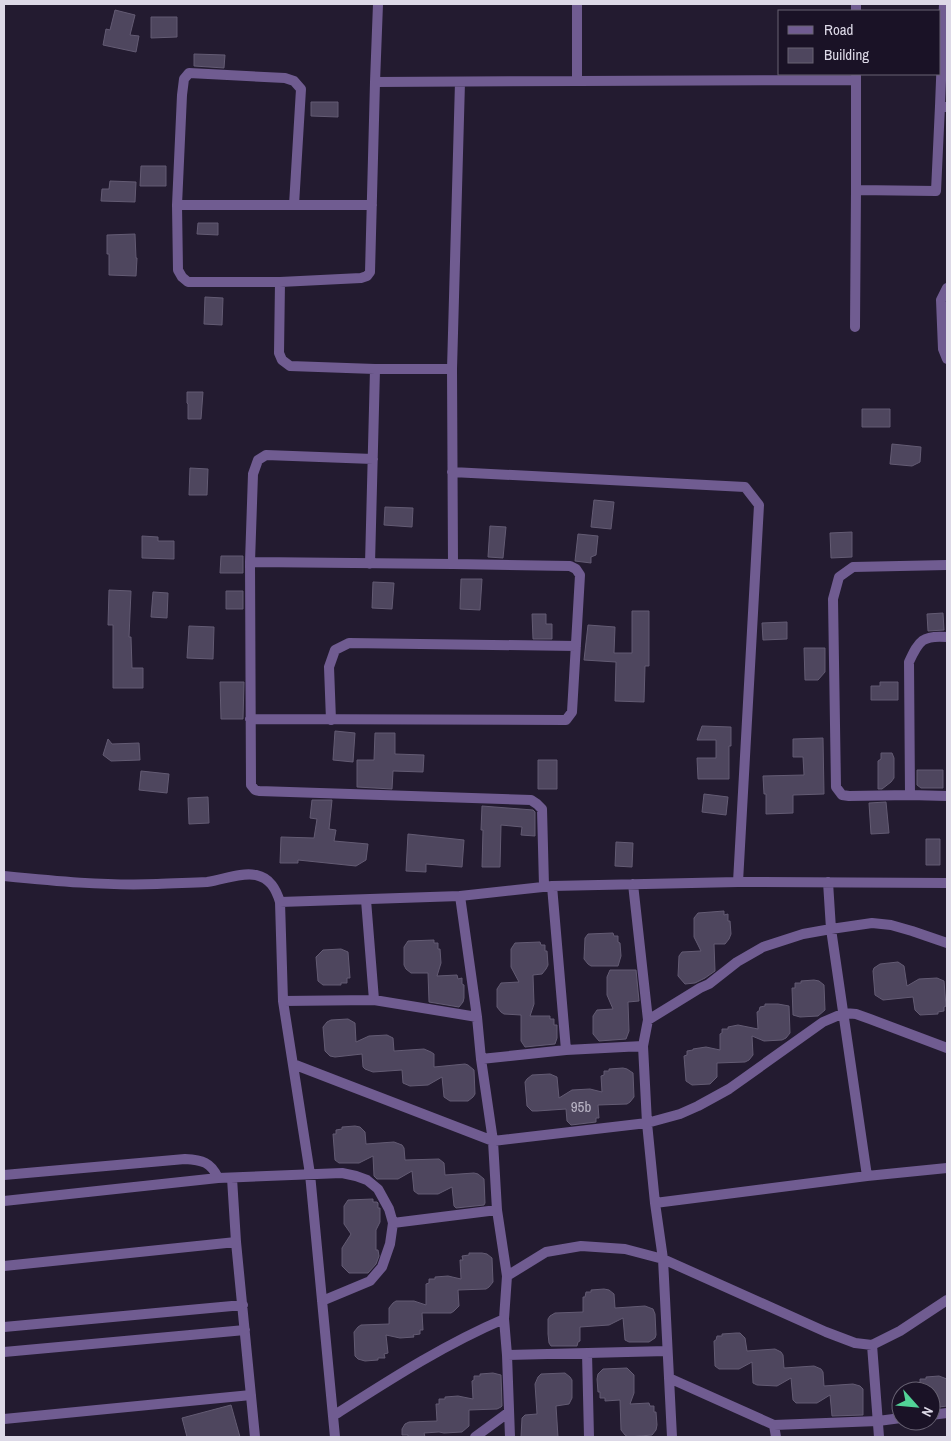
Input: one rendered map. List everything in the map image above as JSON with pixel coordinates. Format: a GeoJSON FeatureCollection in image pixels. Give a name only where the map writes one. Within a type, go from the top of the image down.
{"type":"FeatureCollection","features":[{"type":"Feature","properties":{"kind":"street"},"geometry":{"type":"LineString","coordinates":[[294,205],[301,89],[294,81],[285,78],[189,73],[184,78],[177,205],[178,270],[182,278],[188,282],[280,282],[361,278],[370,272],[378,4]]}},
{"type":"Feature","properties":{"kind":"street"},"geometry":{"type":"LineString","coordinates":[[576,4],[577,80]]}},
{"type":"Feature","properties":{"kind":"street"},"geometry":{"type":"LineString","coordinates":[[936,191],[944,107],[944,4]]}},
{"type":"Feature","properties":{"kind":"street"},"geometry":{"type":"LineString","coordinates":[[375,82],[856,77],[855,327]]}},
{"type":"Feature","properties":{"kind":"street"},"geometry":{"type":"LineString","coordinates":[[453,564],[452,369],[460,82]]}},
{"type":"Feature","properties":{"kind":"street"},"geometry":{"type":"LineString","coordinates":[[856,190],[947,191]]}},
{"type":"Feature","properties":{"kind":"street"},"geometry":{"type":"LineString","coordinates":[[177,205],[372,206]]}},
{"type":"Feature","properties":{"kind":"street"},"geometry":{"type":"LineString","coordinates":[[280,282],[278,353],[282,360],[290,366],[452,369]]}},
{"type":"Feature","properties":{"kind":"street"},"geometry":{"type":"LineString","coordinates":[[947,288],[941,300],[943,349],[947,359]]}},
{"type":"Feature","properties":{"kind":"street"},"geometry":{"type":"LineString","coordinates":[[370,564],[375,369]]}},
{"type":"Feature","properties":{"kind":"street"},"geometry":{"type":"LineString","coordinates":[[373,459],[266,455],[258,460],[253,474],[250,562],[251,784],[255,790],[259,791],[531,800],[537,804],[542,809],[548,886],[566,1050]]}},
{"type":"Feature","properties":{"kind":"street"},"geometry":{"type":"LineString","coordinates":[[452,472],[745,487],[759,505],[738,882]]}},
{"type":"Feature","properties":{"kind":"street"},"geometry":{"type":"LineString","coordinates":[[250,562],[570,566],[576,569],[580,575],[572,712],[566,720],[250,719]]}},
{"type":"Feature","properties":{"kind":"street"},"geometry":{"type":"LineString","coordinates":[[947,565],[853,567],[839,577],[833,599],[836,787],[842,795],[849,796],[947,796]]}},
{"type":"Feature","properties":{"kind":"street"},"geometry":{"type":"LineString","coordinates":[[910,795],[909,662],[917,644],[932,636],[947,637]]}},
{"type":"Feature","properties":{"kind":"street"},"geometry":{"type":"LineString","coordinates":[[331,720],[329,667],[335,650],[349,643],[576,646]]}},
{"type":"Feature","properties":{"kind":"street"},"geometry":{"type":"LineString","coordinates":[[4,876],[102,883],[155,884],[208,882],[247,874],[269,880],[275,888],[280,902],[283,1000],[310,1174],[334,1437]]}},
{"type":"Feature","properties":{"kind":"street"},"geometry":{"type":"LineString","coordinates":[[280,902],[460,896],[548,886],[738,882],[947,883]]}},
{"type":"Feature","properties":{"kind":"street"},"geometry":{"type":"LineString","coordinates":[[828,882],[831,929],[867,1176]]}},
{"type":"Feature","properties":{"kind":"street"},"geometry":{"type":"LineString","coordinates":[[634,884],[648,1020],[644,1046],[647,1123],[663,1259],[672,1437]]}},
{"type":"Feature","properties":{"kind":"street"},"geometry":{"type":"LineString","coordinates":[[460,896],[478,1017],[493,1141],[497,1210],[507,1276],[504,1319],[510,1437]]}},
{"type":"Feature","properties":{"kind":"street"},"geometry":{"type":"LineString","coordinates":[[366,900],[374,1000]]}},
{"type":"Feature","properties":{"kind":"street"},"geometry":{"type":"LineString","coordinates":[[648,1020],[709,984],[737,962],[763,947],[803,934],[872,922],[891,925],[947,943]]}},
{"type":"Feature","properties":{"kind":"street"},"geometry":{"type":"LineString","coordinates":[[283,1000],[374,1000],[478,1017]]}},
{"type":"Feature","properties":{"kind":"street"},"geometry":{"type":"LineString","coordinates":[[293,1064],[493,1141],[647,1123],[680,1114],[729,1089],[823,1022],[844,1014],[856,1014],[947,1048]]}},
{"type":"Feature","properties":{"kind":"street"},"geometry":{"type":"LineString","coordinates":[[482,1059],[566,1050],[644,1046]]}},
{"type":"Feature","properties":{"kind":"street"},"geometry":{"type":"LineString","coordinates":[[4,1175],[185,1159],[200,1161],[211,1166],[218,1178]]}},
{"type":"Feature","properties":{"kind":"street"},"geometry":{"type":"LineString","coordinates":[[655,1203],[867,1176],[947,1168]]}},
{"type":"Feature","properties":{"kind":"street"},"geometry":{"type":"LineString","coordinates":[[4,1201],[218,1178],[310,1174],[356,1176],[367,1180],[378,1189],[389,1209],[394,1223],[390,1244],[382,1267],[370,1281],[322,1301]]}},
{"type":"Feature","properties":{"kind":"street"},"geometry":{"type":"LineString","coordinates":[[232,1178],[236,1242],[255,1437]]}},
{"type":"Feature","properties":{"kind":"street"},"geometry":{"type":"LineString","coordinates":[[394,1223],[497,1210]]}},
{"type":"Feature","properties":{"kind":"street"},"geometry":{"type":"LineString","coordinates":[[4,1266],[236,1242]]}},
{"type":"Feature","properties":{"kind":"street"},"geometry":{"type":"LineString","coordinates":[[507,1276],[546,1252],[581,1246],[625,1249],[663,1259],[826,1332],[855,1343],[872,1345],[900,1331],[947,1300]]}},
{"type":"Feature","properties":{"kind":"street"},"geometry":{"type":"LineString","coordinates":[[4,1327],[243,1305]]}},
{"type":"Feature","properties":{"kind":"street"},"geometry":{"type":"LineString","coordinates":[[333,1416],[424,1359],[478,1330],[504,1319]]}},
{"type":"Feature","properties":{"kind":"street"},"geometry":{"type":"LineString","coordinates":[[4,1352],[245,1330]]}},
{"type":"Feature","properties":{"kind":"street"},"geometry":{"type":"LineString","coordinates":[[872,1345],[879,1437]]}},
{"type":"Feature","properties":{"kind":"street"},"geometry":{"type":"LineString","coordinates":[[507,1354],[667,1351]]}},
{"type":"Feature","properties":{"kind":"street"},"geometry":{"type":"LineString","coordinates":[[587,1353],[589,1437]]}},
{"type":"Feature","properties":{"kind":"street"},"geometry":{"type":"LineString","coordinates":[[670,1378],[774,1425],[891,1419]]}},
{"type":"Feature","properties":{"kind":"street"},"geometry":{"type":"LineString","coordinates":[[4,1419],[251,1395]]}},
{"type":"Feature","properties":{"kind":"street"},"geometry":{"type":"LineString","coordinates":[[475,1437],[509,1412]]}},
{"type":"Feature","properties":{"kind":"street"},"geometry":{"type":"LineString","coordinates":[[774,1425],[776,1437]]}},
{"type":"Feature","properties":{"kind":"building"},"geometry":{"type":"Polygon","coordinates":[[[115,10],[135,15],[130,35],[139,36],[136,52],[103,45],[106,29],[110,30],[115,10]]]}},
{"type":"Feature","properties":{"kind":"building"},"geometry":{"type":"Polygon","coordinates":[[[151,17],[177,17],[177,37],[151,38],[151,17]]]}},
{"type":"Feature","properties":{"kind":"building"},"geometry":{"type":"Polygon","coordinates":[[[194,54],[225,55],[224,68],[194,66],[194,54]]]}},
{"type":"Feature","properties":{"kind":"building"},"geometry":{"type":"Polygon","coordinates":[[[311,102],[338,102],[338,117],[311,116],[311,102]]]}},
{"type":"Feature","properties":{"kind":"building"},"geometry":{"type":"Polygon","coordinates":[[[141,166],[166,166],[166,186],[140,186],[141,166]]]}},
{"type":"Feature","properties":{"kind":"building"},"geometry":{"type":"Polygon","coordinates":[[[110,181],[136,182],[135,202],[101,201],[102,189],[109,189],[110,181]]]}},
{"type":"Feature","properties":{"kind":"building"},"geometry":{"type":"Polygon","coordinates":[[[198,223],[218,223],[218,235],[197,234],[198,223]]]}},
{"type":"Feature","properties":{"kind":"building"},"geometry":{"type":"Polygon","coordinates":[[[135,234],[136,276],[109,275],[107,235],[135,234]]]}},
{"type":"Feature","properties":{"kind":"building"},"geometry":{"type":"Polygon","coordinates":[[[205,297],[223,298],[222,325],[204,324],[205,297]]]}},
{"type":"Feature","properties":{"kind":"building"},"geometry":{"type":"Polygon","coordinates":[[[187,392],[203,392],[201,419],[188,419],[187,392]]]}},
{"type":"Feature","properties":{"kind":"building"},"geometry":{"type":"Polygon","coordinates":[[[862,409],[890,409],[890,427],[862,427],[862,409]]]}},
{"type":"Feature","properties":{"kind":"building"},"geometry":{"type":"Polygon","coordinates":[[[892,444],[921,447],[920,462],[912,466],[890,464],[892,444]]]}},
{"type":"Feature","properties":{"kind":"building"},"geometry":{"type":"Polygon","coordinates":[[[190,468],[208,469],[207,495],[189,495],[190,468]]]}},
{"type":"Feature","properties":{"kind":"building"},"geometry":{"type":"Polygon","coordinates":[[[594,500],[614,502],[611,529],[591,527],[594,500]]]}},
{"type":"Feature","properties":{"kind":"building"},"geometry":{"type":"Polygon","coordinates":[[[385,507],[413,508],[412,527],[384,525],[385,507]]]}},
{"type":"Feature","properties":{"kind":"building"},"geometry":{"type":"Polygon","coordinates":[[[490,526],[506,527],[503,558],[488,557],[490,526]]]}},
{"type":"Feature","properties":{"kind":"building"},"geometry":{"type":"Polygon","coordinates":[[[852,532],[852,557],[831,558],[830,533],[852,532]]]}},
{"type":"Feature","properties":{"kind":"building"},"geometry":{"type":"Polygon","coordinates":[[[578,534],[598,536],[596,555],[591,557],[591,563],[575,561],[578,534]]]}},
{"type":"Feature","properties":{"kind":"building"},"geometry":{"type":"Polygon","coordinates":[[[142,536],[158,537],[158,541],[174,541],[174,559],[142,558],[142,536]]]}},
{"type":"Feature","properties":{"kind":"building"},"geometry":{"type":"Polygon","coordinates":[[[221,556],[243,556],[243,573],[220,573],[221,556]]]}},
{"type":"Feature","properties":{"kind":"building"},"geometry":{"type":"Polygon","coordinates":[[[461,579],[482,579],[480,610],[460,609],[461,579]]]}},
{"type":"Feature","properties":{"kind":"building"},"geometry":{"type":"Polygon","coordinates":[[[373,582],[394,583],[392,609],[372,608],[373,582]]]}},
{"type":"Feature","properties":{"kind":"building"},"geometry":{"type":"Polygon","coordinates":[[[109,590],[131,591],[129,637],[131,637],[132,668],[143,668],[143,688],[113,688],[113,625],[108,625],[109,590]]]}},
{"type":"Feature","properties":{"kind":"building"},"geometry":{"type":"Polygon","coordinates":[[[226,591],[243,591],[243,609],[226,609],[226,591]]]}},
{"type":"Feature","properties":{"kind":"building"},"geometry":{"type":"Polygon","coordinates":[[[153,592],[168,593],[167,618],[151,617],[153,592]]]}},
{"type":"Feature","properties":{"kind":"building"},"geometry":{"type":"Polygon","coordinates":[[[632,611],[649,611],[649,666],[645,666],[644,702],[615,701],[616,662],[584,660],[588,625],[615,627],[614,653],[632,653],[632,611]]]}},
{"type":"Feature","properties":{"kind":"building"},"geometry":{"type":"Polygon","coordinates":[[[943,613],[944,630],[928,631],[927,614],[943,613]]]}},
{"type":"Feature","properties":{"kind":"building"},"geometry":{"type":"Polygon","coordinates":[[[532,614],[546,614],[546,624],[552,624],[552,639],[533,639],[532,614]]]}},
{"type":"Feature","properties":{"kind":"building"},"geometry":{"type":"Polygon","coordinates":[[[787,622],[787,639],[763,640],[762,623],[787,622]]]}},
{"type":"Feature","properties":{"kind":"building"},"geometry":{"type":"Polygon","coordinates":[[[189,626],[214,627],[213,659],[187,658],[189,626]]]}},
{"type":"Feature","properties":{"kind":"building"},"geometry":{"type":"Polygon","coordinates":[[[804,648],[825,648],[825,672],[818,680],[805,680],[804,648]]]}},
{"type":"Feature","properties":{"kind":"building"},"geometry":{"type":"Polygon","coordinates":[[[220,682],[244,682],[243,719],[221,719],[220,682]]]}},
{"type":"Feature","properties":{"kind":"building"},"geometry":{"type":"Polygon","coordinates":[[[880,682],[898,682],[898,700],[871,700],[871,686],[880,686],[880,682]]]}},
{"type":"Feature","properties":{"kind":"building"},"geometry":{"type":"Polygon","coordinates":[[[702,726],[731,727],[729,779],[698,779],[697,758],[716,758],[716,740],[697,740],[702,726]]]}},
{"type":"Feature","properties":{"kind":"building"},"geometry":{"type":"Polygon","coordinates":[[[335,731],[355,733],[353,762],[333,760],[335,731]]]}},
{"type":"Feature","properties":{"kind":"building"},"geometry":{"type":"Polygon","coordinates":[[[375,733],[395,733],[395,754],[424,755],[423,772],[393,771],[392,789],[357,787],[357,760],[374,760],[375,733]]]}},
{"type":"Feature","properties":{"kind":"building"},"geometry":{"type":"Polygon","coordinates":[[[823,738],[824,794],[793,795],[793,813],[766,814],[766,794],[764,794],[763,776],[804,775],[803,757],[793,757],[793,739],[823,738]]]}},
{"type":"Feature","properties":{"kind":"building"},"geometry":{"type":"Polygon","coordinates":[[[108,739],[112,744],[139,743],[140,760],[111,761],[103,755],[108,739]]]}},
{"type":"Feature","properties":{"kind":"building"},"geometry":{"type":"Polygon","coordinates":[[[881,753],[892,753],[894,758],[894,778],[882,789],[878,789],[878,761],[881,759],[881,753]]]}},
{"type":"Feature","properties":{"kind":"building"},"geometry":{"type":"Polygon","coordinates":[[[538,760],[557,760],[557,789],[538,789],[538,760]]]}},
{"type":"Feature","properties":{"kind":"building"},"geometry":{"type":"Polygon","coordinates":[[[917,770],[943,770],[943,788],[921,788],[917,785],[917,770]]]}},
{"type":"Feature","properties":{"kind":"building"},"geometry":{"type":"Polygon","coordinates":[[[141,771],[169,774],[167,793],[139,790],[141,771]]]}},
{"type":"Feature","properties":{"kind":"building"},"geometry":{"type":"Polygon","coordinates":[[[704,794],[728,797],[726,815],[702,812],[704,794]]]}},
{"type":"Feature","properties":{"kind":"building"},"geometry":{"type":"Polygon","coordinates":[[[208,797],[209,823],[189,824],[188,798],[208,797]]]}},
{"type":"Feature","properties":{"kind":"building"},"geometry":{"type":"Polygon","coordinates":[[[312,800],[332,800],[329,829],[336,830],[334,841],[368,844],[366,860],[356,866],[298,860],[298,863],[280,863],[281,837],[314,838],[317,819],[310,818],[312,800]]]}},
{"type":"Feature","properties":{"kind":"building"},"geometry":{"type":"Polygon","coordinates":[[[886,802],[889,833],[871,834],[869,803],[886,802]]]}},
{"type":"Feature","properties":{"kind":"building"},"geometry":{"type":"Polygon","coordinates":[[[482,806],[533,810],[535,812],[535,836],[521,835],[522,827],[501,825],[500,867],[482,867],[482,806]]]}},
{"type":"Feature","properties":{"kind":"building"},"geometry":{"type":"Polygon","coordinates":[[[408,834],[464,840],[462,867],[426,864],[426,872],[406,871],[408,834]]]}},
{"type":"Feature","properties":{"kind":"building"},"geometry":{"type":"Polygon","coordinates":[[[926,839],[940,839],[940,865],[926,865],[926,839]]]}},
{"type":"Feature","properties":{"kind":"building"},"geometry":{"type":"Polygon","coordinates":[[[616,842],[633,843],[632,867],[615,866],[616,842]]]}},
{"type":"Feature","properties":{"kind":"building"},"geometry":{"type":"Polygon","coordinates":[[[724,911],[724,915],[728,914],[731,934],[725,944],[714,944],[715,971],[695,983],[685,984],[678,976],[679,956],[682,952],[701,951],[694,937],[694,918],[698,913],[724,911]]]}},
{"type":"Feature","properties":{"kind":"building"},"geometry":{"type":"Polygon","coordinates":[[[613,933],[614,936],[618,936],[618,942],[620,943],[621,956],[618,966],[591,966],[588,964],[584,959],[585,938],[588,934],[613,933]]]}},
{"type":"Feature","properties":{"kind":"building"},"geometry":{"type":"Polygon","coordinates":[[[434,940],[434,943],[438,943],[438,949],[440,949],[441,963],[437,976],[457,975],[458,979],[462,978],[464,998],[459,1007],[429,1002],[428,973],[411,973],[404,965],[404,947],[408,941],[434,940]]]}},
{"type":"Feature","properties":{"kind":"building"},"geometry":{"type":"Polygon","coordinates":[[[540,942],[541,945],[545,945],[548,965],[542,974],[533,975],[534,1004],[530,1016],[550,1016],[550,1019],[554,1019],[554,1025],[557,1025],[557,1038],[555,1044],[525,1047],[521,1041],[521,1015],[504,1014],[501,1012],[497,1007],[497,989],[501,983],[519,982],[511,967],[511,949],[515,943],[540,942]]]}},
{"type":"Feature","properties":{"kind":"building"},"geometry":{"type":"Polygon","coordinates":[[[341,949],[348,952],[350,978],[347,978],[347,983],[341,983],[341,985],[323,985],[318,981],[316,957],[323,950],[341,949]]]}},
{"type":"Feature","properties":{"kind":"building"},"geometry":{"type":"Polygon","coordinates":[[[898,962],[904,966],[907,986],[919,979],[937,978],[944,981],[946,1006],[944,1011],[938,1012],[938,1014],[920,1015],[915,1010],[913,997],[883,1000],[875,995],[874,968],[880,964],[898,962]]]}},
{"type":"Feature","properties":{"kind":"building"},"geometry":{"type":"Polygon","coordinates":[[[610,970],[636,970],[639,1001],[628,1002],[629,1031],[626,1039],[599,1041],[593,1034],[593,1016],[597,1010],[613,1009],[607,995],[607,977],[610,970]]]}},
{"type":"Feature","properties":{"kind":"building"},"geometry":{"type":"Polygon","coordinates":[[[814,980],[824,985],[825,1010],[818,1016],[800,1017],[793,1015],[792,988],[795,988],[795,983],[814,980]]]}},
{"type":"Feature","properties":{"kind":"building"},"geometry":{"type":"Polygon","coordinates":[[[765,1004],[789,1006],[790,1033],[786,1038],[764,1041],[752,1036],[753,1055],[749,1060],[745,1062],[717,1063],[717,1077],[710,1084],[692,1085],[686,1081],[684,1056],[687,1055],[687,1051],[706,1047],[720,1050],[720,1034],[722,1029],[728,1029],[728,1027],[738,1025],[758,1029],[757,1012],[765,1004]]]}},
{"type":"Feature","properties":{"kind":"building"},"geometry":{"type":"Polygon","coordinates":[[[348,1019],[355,1023],[356,1042],[369,1036],[387,1035],[393,1038],[394,1051],[424,1049],[434,1054],[434,1067],[468,1065],[474,1070],[475,1094],[468,1101],[450,1101],[444,1097],[442,1077],[428,1085],[410,1086],[403,1083],[402,1070],[373,1072],[365,1069],[363,1067],[362,1054],[330,1056],[325,1051],[323,1027],[331,1020],[348,1019]]]}},
{"type":"Feature","properties":{"kind":"building"},"geometry":{"type":"Polygon","coordinates":[[[623,1068],[633,1073],[634,1097],[627,1104],[598,1105],[599,1118],[596,1118],[596,1122],[571,1125],[567,1121],[566,1109],[532,1111],[527,1106],[525,1082],[532,1075],[550,1074],[557,1077],[559,1098],[572,1090],[590,1089],[602,1092],[601,1076],[604,1075],[604,1071],[623,1068]]]}},
{"type":"Feature","properties":{"kind":"building"},"geometry":{"type":"Polygon","coordinates":[[[342,1127],[360,1127],[365,1132],[366,1144],[394,1142],[402,1145],[405,1160],[439,1159],[444,1163],[445,1175],[478,1174],[484,1179],[484,1205],[456,1208],[454,1206],[452,1187],[438,1194],[418,1194],[414,1191],[412,1171],[398,1179],[377,1179],[374,1176],[373,1156],[359,1163],[339,1163],[335,1160],[333,1134],[336,1134],[336,1130],[342,1129],[342,1127]]]}},
{"type":"Feature","properties":{"kind":"building"},"geometry":{"type":"Polygon","coordinates":[[[373,1199],[373,1202],[377,1202],[378,1208],[380,1208],[380,1222],[376,1230],[376,1250],[378,1250],[379,1256],[376,1264],[368,1273],[349,1273],[342,1266],[342,1248],[351,1234],[344,1224],[344,1206],[348,1200],[373,1199]]]}},
{"type":"Feature","properties":{"kind":"building"},"geometry":{"type":"Polygon","coordinates":[[[469,1253],[487,1254],[492,1258],[493,1282],[489,1287],[486,1289],[458,1290],[459,1306],[451,1313],[422,1313],[423,1330],[420,1330],[420,1334],[413,1335],[414,1337],[400,1338],[386,1335],[388,1353],[384,1354],[385,1358],[365,1361],[355,1356],[354,1332],[358,1327],[361,1325],[389,1324],[389,1308],[396,1301],[414,1301],[426,1305],[426,1284],[429,1283],[429,1279],[448,1276],[461,1279],[460,1260],[463,1260],[462,1256],[469,1255],[469,1253]]]}},
{"type":"Feature","properties":{"kind":"building"},"geometry":{"type":"Polygon","coordinates":[[[604,1289],[614,1294],[615,1308],[645,1306],[653,1309],[655,1314],[655,1338],[649,1342],[629,1342],[625,1340],[623,1318],[609,1325],[580,1327],[580,1341],[577,1346],[551,1346],[548,1334],[548,1319],[550,1316],[555,1313],[583,1312],[583,1297],[585,1297],[586,1292],[604,1289]]]}},
{"type":"Feature","properties":{"kind":"building"},"geometry":{"type":"Polygon","coordinates":[[[740,1333],[745,1338],[747,1351],[775,1349],[781,1352],[784,1368],[814,1366],[821,1369],[824,1386],[853,1384],[860,1386],[863,1389],[863,1415],[832,1416],[830,1395],[817,1403],[796,1403],[793,1400],[791,1378],[777,1386],[757,1385],[753,1383],[752,1362],[739,1369],[719,1369],[715,1366],[714,1341],[717,1336],[722,1336],[722,1334],[740,1333]]]}},
{"type":"Feature","properties":{"kind":"building"},"geometry":{"type":"Polygon","coordinates":[[[627,1368],[634,1375],[634,1393],[630,1404],[649,1403],[650,1406],[654,1406],[657,1425],[652,1435],[628,1437],[625,1435],[621,1430],[620,1400],[605,1401],[605,1398],[600,1398],[598,1374],[603,1369],[627,1368]]]}},
{"type":"Feature","properties":{"kind":"building"},"geometry":{"type":"Polygon","coordinates":[[[493,1373],[501,1375],[501,1407],[497,1409],[469,1410],[469,1426],[462,1432],[424,1433],[425,1437],[402,1435],[402,1429],[409,1422],[437,1421],[436,1404],[439,1404],[439,1399],[458,1396],[473,1399],[472,1381],[474,1376],[493,1373]]]}},
{"type":"Feature","properties":{"kind":"building"},"geometry":{"type":"Polygon","coordinates":[[[565,1373],[572,1380],[572,1398],[569,1404],[556,1406],[558,1437],[521,1437],[522,1418],[525,1415],[537,1414],[535,1384],[538,1377],[541,1374],[565,1373]]]}},
{"type":"Feature","properties":{"kind":"building"},"geometry":{"type":"Polygon","coordinates":[[[939,1376],[947,1379],[947,1406],[941,1407],[941,1381],[920,1381],[920,1379],[926,1379],[926,1377],[939,1376]]]}},
{"type":"Feature","properties":{"kind":"building"},"geometry":{"type":"Polygon","coordinates":[[[231,1405],[240,1437],[187,1437],[182,1418],[231,1405]]]}}]}
